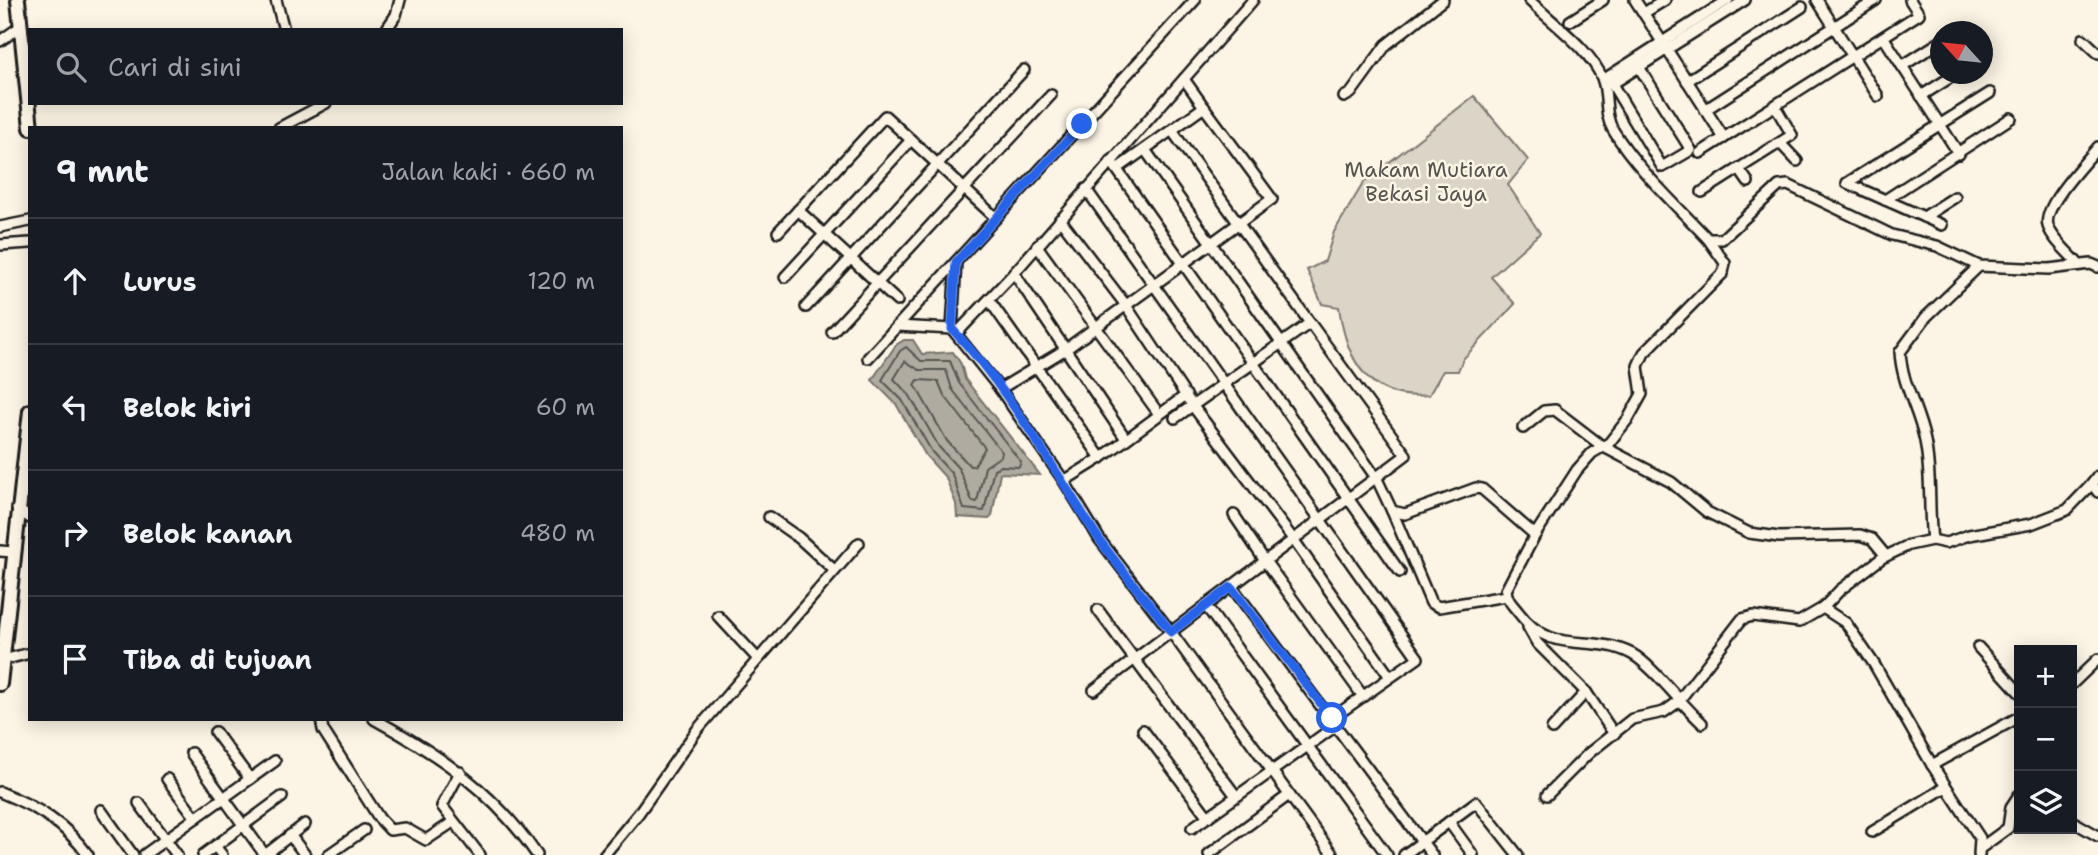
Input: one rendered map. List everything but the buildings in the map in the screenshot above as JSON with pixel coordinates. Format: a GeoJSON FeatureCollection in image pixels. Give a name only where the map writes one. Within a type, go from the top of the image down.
{"type":"FeatureCollection","features":[{"type":"Feature","properties":{"kind":"street"},"geometry":{"type":"LineString","coordinates":[[18,0],[28,87]]}},
{"type":"Feature","properties":{"kind":"street"},"geometry":{"type":"LineString","coordinates":[[276,0],[283,28]]}},
{"type":"Feature","properties":{"kind":"street"},"geometry":{"type":"LineString","coordinates":[[387,28],[396,15],[400,0]]}},
{"type":"Feature","properties":{"kind":"street"},"geometry":{"type":"LineString","coordinates":[[868,358],[1195,0]]}},
{"type":"Feature","properties":{"kind":"street"},"geometry":{"type":"LineString","coordinates":[[897,326],[954,332],[989,300],[1086,189],[1114,165],[1253,0]]}},
{"type":"Feature","properties":{"kind":"street"},"geometry":{"type":"LineString","coordinates":[[1344,97],[1351,93],[1397,33],[1443,0]]}},
{"type":"Feature","properties":{"kind":"street"},"geometry":{"type":"LineString","coordinates":[[1529,0],[1586,54],[1603,80],[1607,115],[1614,131],[1708,239],[1724,263],[1723,273],[1644,353],[1639,366],[1642,394],[1615,437],[1577,470],[1508,583],[1506,596],[1537,643],[1586,692],[1614,734]]}},
{"type":"Feature","properties":{"kind":"street"},"geometry":{"type":"LineString","coordinates":[[1570,21],[1603,0]]}},
{"type":"Feature","properties":{"kind":"street"},"geometry":{"type":"LineString","coordinates":[[1635,0],[1724,138]]}},
{"type":"Feature","properties":{"kind":"street"},"geometry":{"type":"LineString","coordinates":[[1644,13],[1665,0]]}},
{"type":"Feature","properties":{"kind":"street"},"geometry":{"type":"LineString","coordinates":[[1639,66],[1691,150],[1662,167],[1612,85],[1728,0]]}},
{"type":"Feature","properties":{"kind":"street"},"geometry":{"type":"LineString","coordinates":[[1603,80],[1745,0]]}},
{"type":"Feature","properties":{"kind":"street"},"geometry":{"type":"LineString","coordinates":[[1687,81],[1800,3],[1815,0],[1878,96]]}},
{"type":"Feature","properties":{"kind":"street"},"geometry":{"type":"LineString","coordinates":[[1705,110],[1876,0]]}},
{"type":"Feature","properties":{"kind":"street"},"geometry":{"type":"LineString","coordinates":[[1700,153],[1919,14],[1910,0]]}},
{"type":"Feature","properties":{"kind":"street"},"geometry":{"type":"LineString","coordinates":[[0,41],[20,27]]}},
{"type":"Feature","properties":{"kind":"street"},"geometry":{"type":"LineString","coordinates":[[1884,38],[1959,154]]}},
{"type":"Feature","properties":{"kind":"street"},"geometry":{"type":"LineString","coordinates":[[2084,39],[2098,53]]}},
{"type":"Feature","properties":{"kind":"street"},"geometry":{"type":"LineString","coordinates":[[1902,66],[1930,49]]}},
{"type":"Feature","properties":{"kind":"street"},"geometry":{"type":"LineString","coordinates":[[806,307],[1024,70]]}},
{"type":"Feature","properties":{"kind":"street"},"geometry":{"type":"LineString","coordinates":[[1000,389],[1066,349],[1272,199],[1184,79]]}},
{"type":"Feature","properties":{"kind":"street"},"geometry":{"type":"LineString","coordinates":[[1921,96],[1940,84]]}},
{"type":"Feature","properties":{"kind":"street"},"geometry":{"type":"LineString","coordinates":[[1942,225],[1847,183],[1990,93]]}},
{"type":"Feature","properties":{"kind":"street"},"geometry":{"type":"LineString","coordinates":[[832,332],[1051,95]]}},
{"type":"Feature","properties":{"kind":"street"},"geometry":{"type":"LineString","coordinates":[[29,105],[31,126]]}},
{"type":"Feature","properties":{"kind":"street"},"geometry":{"type":"LineString","coordinates":[[283,126],[320,105]]}},
{"type":"Feature","properties":{"kind":"street"},"geometry":{"type":"LineString","coordinates":[[1702,192],[1792,135],[1775,106]]}},
{"type":"Feature","properties":{"kind":"street"},"geometry":{"type":"LineString","coordinates":[[1114,165],[1146,151],[1204,107]]}},
{"type":"Feature","properties":{"kind":"street"},"geometry":{"type":"LineString","coordinates":[[778,232],[885,116],[996,218]]}},
{"type":"Feature","properties":{"kind":"street"},"geometry":{"type":"LineString","coordinates":[[1885,200],[2011,118]]}},
{"type":"Feature","properties":{"kind":"street"},"geometry":{"type":"LineString","coordinates":[[1094,690],[1406,455],[1173,132]]}},
{"type":"Feature","properties":{"kind":"street"},"geometry":{"type":"LineString","coordinates":[[785,277],[911,140]]}},
{"type":"Feature","properties":{"kind":"street"},"geometry":{"type":"LineString","coordinates":[[1780,143],[1797,161]]}},
{"type":"Feature","properties":{"kind":"street"},"geometry":{"type":"LineString","coordinates":[[2079,265],[2051,231],[2047,220],[2054,202],[2098,147]]}},
{"type":"Feature","properties":{"kind":"street"},"geometry":{"type":"LineString","coordinates":[[1146,151],[1377,479],[1431,603],[1439,607],[1506,596]]}},
{"type":"Feature","properties":{"kind":"street"},"geometry":{"type":"LineString","coordinates":[[1114,165],[1400,572]]}},
{"type":"Feature","properties":{"kind":"street"},"geometry":{"type":"LineString","coordinates":[[1739,169],[1748,183]]}},
{"type":"Feature","properties":{"kind":"street"},"geometry":{"type":"LineString","coordinates":[[1708,239],[1722,239],[1775,190],[1788,185],[1892,235],[1937,246],[1979,266],[2049,269],[2079,265],[2098,267]]}},
{"type":"Feature","properties":{"kind":"street"},"geometry":{"type":"LineString","coordinates":[[1086,189],[1418,658],[1362,695],[1308,745],[1192,828]]}},
{"type":"Feature","properties":{"kind":"street"},"geometry":{"type":"LineString","coordinates":[[1924,217],[1955,197]]}},
{"type":"Feature","properties":{"kind":"street"},"geometry":{"type":"LineString","coordinates":[[798,210],[897,301]]}},
{"type":"Feature","properties":{"kind":"street"},"geometry":{"type":"LineString","coordinates":[[1060,219],[1125,304],[1192,405],[1293,539],[1390,677]]}},
{"type":"Feature","properties":{"kind":"street"},"geometry":{"type":"LineString","coordinates":[[0,227],[28,221]]}},
{"type":"Feature","properties":{"kind":"street"},"geometry":{"type":"LineString","coordinates":[[0,245],[28,243]]}},
{"type":"Feature","properties":{"kind":"street"},"geometry":{"type":"LineString","coordinates":[[1037,246],[1159,414]]}},
{"type":"Feature","properties":{"kind":"street"},"geometry":{"type":"LineString","coordinates":[[956,262],[954,332],[1000,389],[1064,481],[1100,540],[1171,632],[1333,855]]}},
{"type":"Feature","properties":{"kind":"street"},"geometry":{"type":"LineString","coordinates":[[1932,540],[1929,518],[1932,497],[1926,446],[1920,418],[1901,374],[1900,352],[1926,317],[1979,266]]}},
{"type":"Feature","properties":{"kind":"street"},"geometry":{"type":"LineString","coordinates":[[1014,273],[1126,439]]}},
{"type":"Feature","properties":{"kind":"street"},"geometry":{"type":"LineString","coordinates":[[989,300],[1101,458]]}},
{"type":"Feature","properties":{"kind":"street"},"geometry":{"type":"LineString","coordinates":[[1175,418],[1310,323]]}},
{"type":"Feature","properties":{"kind":"street"},"geometry":{"type":"LineString","coordinates":[[1064,481],[1101,458],[1186,395]]}},
{"type":"Feature","properties":{"kind":"street"},"geometry":{"type":"LineString","coordinates":[[1523,428],[1550,409],[1569,418],[1602,446],[1671,482],[1707,512],[1749,533],[1779,537],[1860,535],[1872,539],[1886,556]]}},
{"type":"Feature","properties":{"kind":"street"},"geometry":{"type":"LineString","coordinates":[[0,684],[6,551],[17,509],[28,440]]}},
{"type":"Feature","properties":{"kind":"street"},"geometry":{"type":"LineString","coordinates":[[1547,795],[1589,753],[1639,715],[1664,712],[1678,702],[1742,619],[1753,616],[1799,622],[1823,608],[1840,590],[1886,556],[1909,545],[1932,540],[1946,543],[2031,524],[2067,510],[2096,484]]}},
{"type":"Feature","properties":{"kind":"street"},"geometry":{"type":"LineString","coordinates":[[1392,511],[1405,514],[1476,488],[1482,489],[1535,535]]}},
{"type":"Feature","properties":{"kind":"street"},"geometry":{"type":"LineString","coordinates":[[17,509],[28,517]]}},
{"type":"Feature","properties":{"kind":"street"},"geometry":{"type":"LineString","coordinates":[[1234,515],[1362,695]]}},
{"type":"Feature","properties":{"kind":"street"},"geometry":{"type":"LineString","coordinates":[[769,517],[799,538],[833,569]]}},
{"type":"Feature","properties":{"kind":"street"},"geometry":{"type":"LineString","coordinates":[[604,855],[638,814],[697,730],[859,542]]}},
{"type":"Feature","properties":{"kind":"street"},"geometry":{"type":"LineString","coordinates":[[1231,587],[1432,855]]}},
{"type":"Feature","properties":{"kind":"street"},"geometry":{"type":"LineString","coordinates":[[1206,606],[1387,855]]}},
{"type":"Feature","properties":{"kind":"street"},"geometry":{"type":"LineString","coordinates":[[1823,608],[1853,631],[1932,765],[1980,838],[1980,851]]}},
{"type":"Feature","properties":{"kind":"street"},"geometry":{"type":"LineString","coordinates":[[1098,610],[1236,796]]}},
{"type":"Feature","properties":{"kind":"street"},"geometry":{"type":"LineString","coordinates":[[718,616],[758,659]]}},
{"type":"Feature","properties":{"kind":"street"},"geometry":{"type":"LineString","coordinates":[[1526,625],[1546,638],[1570,645],[1603,646],[1629,653],[1643,662],[1678,702],[1702,723]]}},
{"type":"Feature","properties":{"kind":"street"},"geometry":{"type":"LineString","coordinates":[[1978,647],[2014,687]]}},
{"type":"Feature","properties":{"kind":"street"},"geometry":{"type":"LineString","coordinates":[[3,660],[28,654]]}},
{"type":"Feature","properties":{"kind":"street"},"geometry":{"type":"LineString","coordinates":[[2077,679],[2098,659]]}},
{"type":"Feature","properties":{"kind":"street"},"geometry":{"type":"LineString","coordinates":[[1552,729],[1586,692]]}},
{"type":"Feature","properties":{"kind":"street"},"geometry":{"type":"LineString","coordinates":[[1932,765],[2014,720]]}},
{"type":"Feature","properties":{"kind":"street"},"geometry":{"type":"LineString","coordinates":[[321,721],[323,730],[379,818],[390,830],[405,828],[426,840],[453,822]]}},
{"type":"Feature","properties":{"kind":"street"},"geometry":{"type":"LineString","coordinates":[[378,721],[440,756],[460,772],[502,810],[537,855]]}},
{"type":"Feature","properties":{"kind":"street"},"geometry":{"type":"LineString","coordinates":[[1143,730],[1208,817]]}},
{"type":"Feature","properties":{"kind":"street"},"geometry":{"type":"LineString","coordinates":[[215,732],[250,779]]}},
{"type":"Feature","properties":{"kind":"street"},"geometry":{"type":"LineString","coordinates":[[191,753],[265,855],[305,824]]}},
{"type":"Feature","properties":{"kind":"street"},"geometry":{"type":"LineString","coordinates":[[144,855],[275,761]]}},
{"type":"Feature","properties":{"kind":"street"},"geometry":{"type":"LineString","coordinates":[[460,772],[442,806],[480,855]]}},
{"type":"Feature","properties":{"kind":"street"},"geometry":{"type":"LineString","coordinates":[[167,779],[196,818]]}},
{"type":"Feature","properties":{"kind":"street"},"geometry":{"type":"LineString","coordinates":[[1872,832],[1946,787]]}},
{"type":"Feature","properties":{"kind":"street"},"geometry":{"type":"LineString","coordinates":[[0,792],[24,802],[71,831],[88,855]]}},
{"type":"Feature","properties":{"kind":"street"},"geometry":{"type":"LineString","coordinates":[[1209,854],[1289,795]]}},
{"type":"Feature","properties":{"kind":"street"},"geometry":{"type":"LineString","coordinates":[[202,855],[282,797]]}},
{"type":"Feature","properties":{"kind":"street"},"geometry":{"type":"LineString","coordinates":[[1404,855],[1476,802],[1518,855]]}},
{"type":"Feature","properties":{"kind":"street"},"geometry":{"type":"LineString","coordinates":[[1980,851],[2008,828],[2014,802]]}},
{"type":"Feature","properties":{"kind":"street"},"geometry":{"type":"LineString","coordinates":[[139,803],[177,855]]}},
{"type":"Feature","properties":{"kind":"street"},"geometry":{"type":"LineString","coordinates":[[101,810],[133,855]]}},
{"type":"Feature","properties":{"kind":"street"},"geometry":{"type":"LineString","coordinates":[[1449,822],[1473,855]]}},
{"type":"Feature","properties":{"kind":"street"},"geometry":{"type":"LineString","coordinates":[[2077,824],[2098,836]]}},
{"type":"Feature","properties":{"kind":"street"},"geometry":{"type":"LineString","coordinates":[[328,855],[363,830]]}},
{"type":"Feature","properties":{"kind":"street"},"geometry":{"type":"LineString","coordinates":[[290,835],[305,855]]}},
{"type":"Feature","properties":{"kind":"street"},"geometry":{"type":"LineString","coordinates":[[215,846],[222,855]]}},
{"type":"Feature","properties":{"kind":"green space","name":"Makam Mutiara Bekasi Jaya"},"geometry":{"type":"Polygon","coordinates":[[[1474,96],[1528,160],[1508,185],[1540,233],[1491,277],[1515,304],[1463,359],[1458,371],[1443,371],[1429,395],[1391,392],[1364,374],[1348,344],[1339,307],[1322,304],[1307,270],[1325,261],[1334,232],[1364,182],[1474,96]]]}},
{"type":"Feature","properties":{"kind":"water"},"geometry":{"type":"Polygon","coordinates":[[[904,340],[913,340],[922,354],[953,352],[961,364],[965,379],[1040,475],[1000,473],[992,516],[989,519],[957,517],[956,504],[946,478],[926,456],[896,404],[872,380],[896,345],[904,340]]]}},
{"type":"Feature","properties":{"kind":"route"},"geometry":{"type":"LineString","coordinates":[[1082,124],[956,262],[952,329],[1000,389],[1064,481],[1100,540],[1171,632],[1231,587],[1332,718]]}}]}
